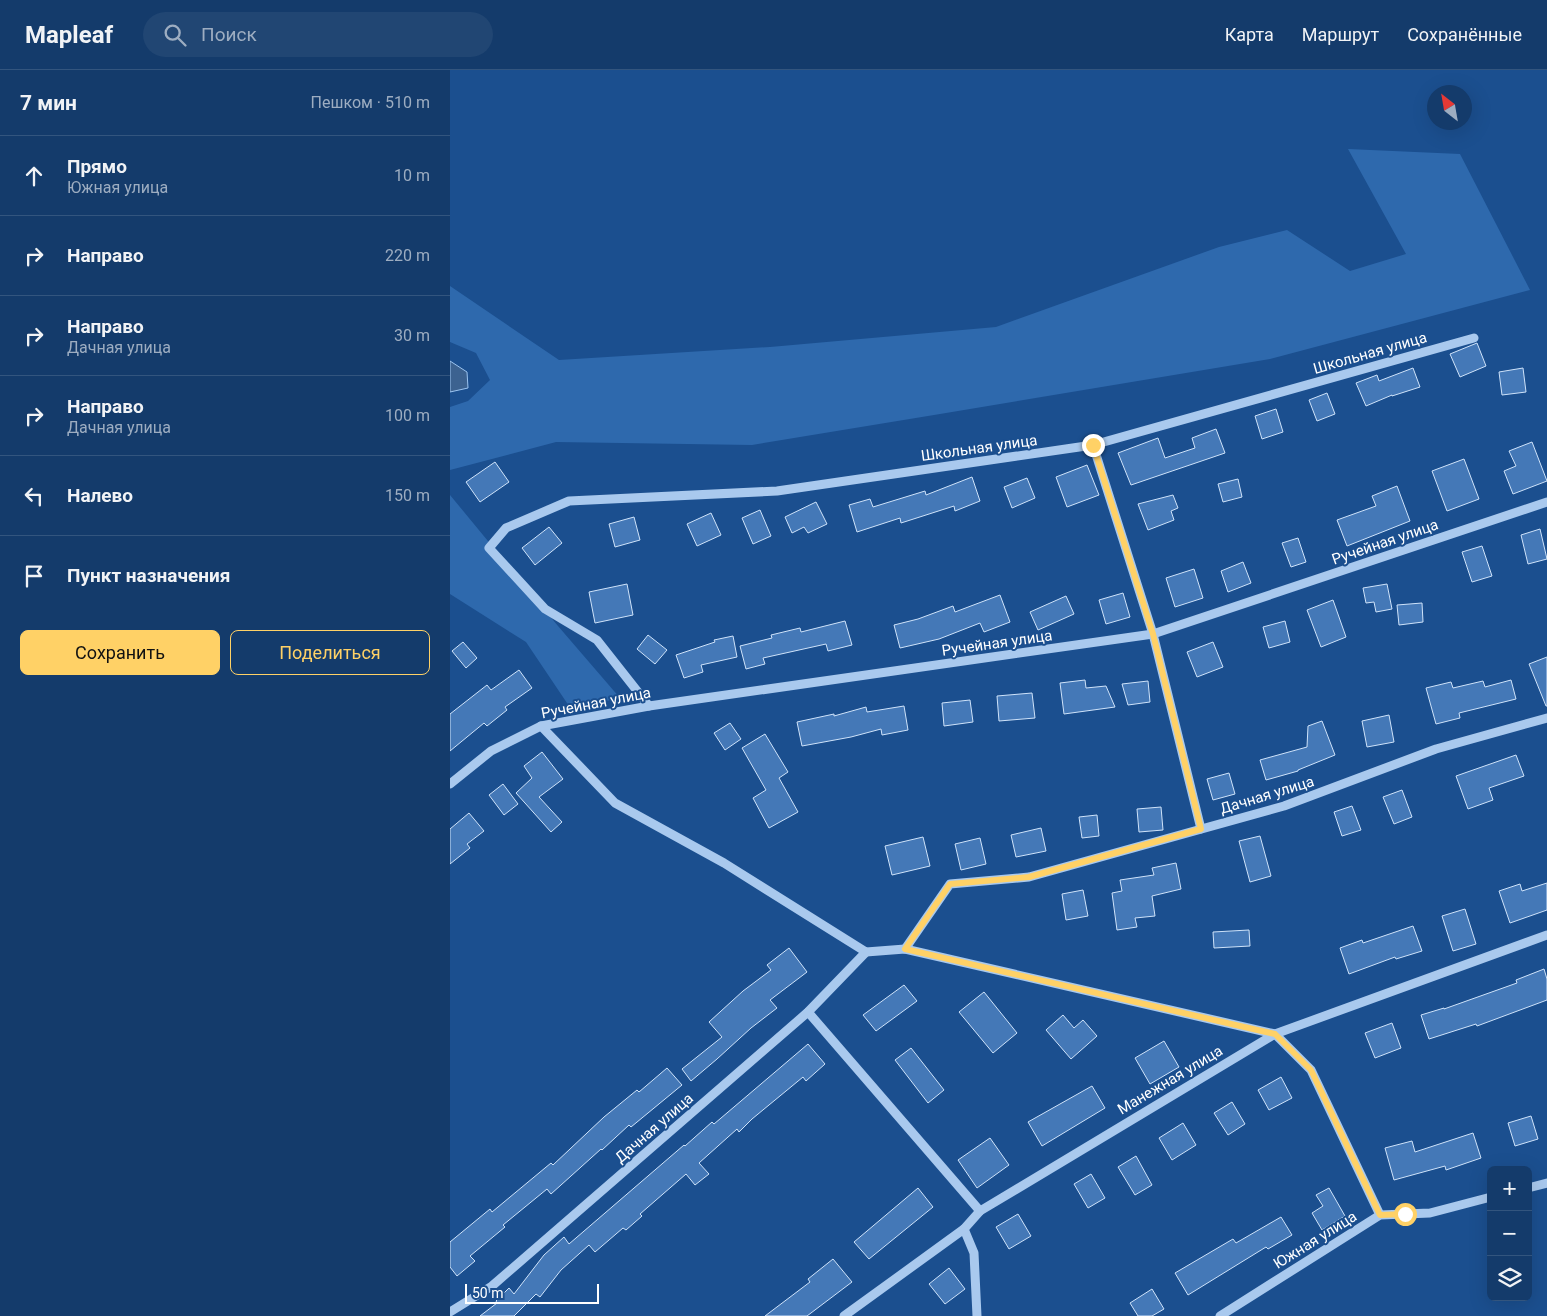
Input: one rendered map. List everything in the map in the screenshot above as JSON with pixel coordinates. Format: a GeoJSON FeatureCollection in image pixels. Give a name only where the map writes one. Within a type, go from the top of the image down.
{"type":"FeatureCollection","features":[{"type":"Feature","properties":{"kind":"street","name":"Школьная улица"},"geometry":{"type":"LineString","coordinates":[[649,706],[597,640],[545,609],[489,548],[506,528],[568,501],[777,491],[1093,445],[1474,338]]}},
{"type":"Feature","properties":{"kind":"street"},"geometry":{"type":"LineString","coordinates":[[1093,445],[1153,634],[1201,829]]}},
{"type":"Feature","properties":{"kind":"street","name":"Ручейная улица"},"geometry":{"type":"LineString","coordinates":[[450,784],[491,751],[541,726],[649,706],[1153,634],[1547,502]]}},
{"type":"Feature","properties":{"kind":"street","name":"Дачная улица"},"geometry":{"type":"LineString","coordinates":[[905,949],[950,884],[1029,877],[1284,806],[1436,749],[1547,718]]}},
{"type":"Feature","properties":{"kind":"street"},"geometry":{"type":"LineString","coordinates":[[541,726],[615,803],[724,863],[866,952],[905,949],[1275,1034],[1311,1070],[1380,1215]]}},
{"type":"Feature","properties":{"kind":"street","name":"Манежная улица"},"geometry":{"type":"LineString","coordinates":[[844,1316],[964,1229],[980,1211],[1275,1034],[1547,935]]}},
{"type":"Feature","properties":{"kind":"street","name":"Дачная улица"},"geometry":{"type":"LineString","coordinates":[[450,1312],[492,1286],[808,1012],[866,952]]}},
{"type":"Feature","properties":{"kind":"street"},"geometry":{"type":"LineString","coordinates":[[808,1012],[980,1211]]}},
{"type":"Feature","properties":{"kind":"street"},"geometry":{"type":"LineString","coordinates":[[1532,1187],[1547,1183]]}},
{"type":"Feature","properties":{"kind":"street","name":"Южная улица"},"geometry":{"type":"LineString","coordinates":[[1220,1316],[1380,1215],[1430,1213],[1487,1198]]}},
{"type":"Feature","properties":{"kind":"street"},"geometry":{"type":"LineString","coordinates":[[964,1229],[974,1253],[977,1316]]}},
{"type":"Feature","properties":{"kind":"shaded area"},"geometry":{"type":"Polygon","coordinates":[[[1348,149],[1460,154],[1530,290],[1270,359],[934,415],[752,445],[556,442],[450,470],[450,407],[468,401],[490,380],[476,353],[450,342],[450,286],[559,360],[770,347],[996,327],[1219,247],[1287,230],[1350,271],[1406,254],[1348,149]]]}},
{"type":"Feature","properties":{"kind":"shaded area"},"geometry":{"type":"Polygon","coordinates":[[[450,361],[467,372],[468,388],[450,392],[450,361]]]}},
{"type":"Feature","properties":{"kind":"shaded area"},"geometry":{"type":"Polygon","coordinates":[[[450,495],[620,698],[571,709],[526,642],[450,594],[450,495]]]}},
{"type":"Feature","properties":{"kind":"building"},"geometry":{"type":"Polygon","coordinates":[[[1477,343],[1486,366],[1460,377],[1450,354],[1477,343]]]}},
{"type":"Feature","properties":{"kind":"building"},"geometry":{"type":"Polygon","coordinates":[[[1413,368],[1420,387],[1392,395],[1366,406],[1356,383],[1377,375],[1379,381],[1413,368]]]}},
{"type":"Feature","properties":{"kind":"building"},"geometry":{"type":"Polygon","coordinates":[[[1523,368],[1526,392],[1502,395],[1499,372],[1523,368]]]}},
{"type":"Feature","properties":{"kind":"building"},"geometry":{"type":"Polygon","coordinates":[[[1327,393],[1335,414],[1317,421],[1309,400],[1327,393]]]}},
{"type":"Feature","properties":{"kind":"building"},"geometry":{"type":"Polygon","coordinates":[[[1276,409],[1283,432],[1262,439],[1255,416],[1276,409]]]}},
{"type":"Feature","properties":{"kind":"building"},"geometry":{"type":"Polygon","coordinates":[[[1216,429],[1225,453],[1131,485],[1118,453],[1158,438],[1165,458],[1195,448],[1192,438],[1216,429]]]}},
{"type":"Feature","properties":{"kind":"building"},"geometry":{"type":"Polygon","coordinates":[[[1532,442],[1547,481],[1513,494],[1504,471],[1516,466],[1509,451],[1532,442]]]}},
{"type":"Feature","properties":{"kind":"building"},"geometry":{"type":"Polygon","coordinates":[[[1464,459],[1479,499],[1447,511],[1432,471],[1464,459]]]}},
{"type":"Feature","properties":{"kind":"building"},"geometry":{"type":"Polygon","coordinates":[[[495,462],[509,482],[480,502],[466,482],[495,462]]]}},
{"type":"Feature","properties":{"kind":"building"},"geometry":{"type":"Polygon","coordinates":[[[1087,465],[1099,495],[1067,507],[1056,477],[1087,465]]]}},
{"type":"Feature","properties":{"kind":"building"},"geometry":{"type":"Polygon","coordinates":[[[972,477],[980,501],[955,511],[954,506],[901,523],[900,518],[857,532],[849,505],[870,499],[873,507],[925,491],[926,495],[972,477]]]}},
{"type":"Feature","properties":{"kind":"building"},"geometry":{"type":"Polygon","coordinates":[[[1027,478],[1035,498],[1012,508],[1004,487],[1027,478]]]}},
{"type":"Feature","properties":{"kind":"building"},"geometry":{"type":"Polygon","coordinates":[[[1238,479],[1242,497],[1223,502],[1218,484],[1238,479]]]}},
{"type":"Feature","properties":{"kind":"building"},"geometry":{"type":"Polygon","coordinates":[[[1397,486],[1410,521],[1347,546],[1337,520],[1376,506],[1372,496],[1397,486]]]}},
{"type":"Feature","properties":{"kind":"building"},"geometry":{"type":"Polygon","coordinates":[[[1173,495],[1178,508],[1171,511],[1174,520],[1148,530],[1138,504],[1173,495]]]}},
{"type":"Feature","properties":{"kind":"building"},"geometry":{"type":"Polygon","coordinates":[[[816,502],[827,524],[808,533],[804,527],[792,533],[785,517],[816,502]]]}},
{"type":"Feature","properties":{"kind":"building"},"geometry":{"type":"Polygon","coordinates":[[[760,510],[771,536],[753,544],[742,518],[760,510]]]}},
{"type":"Feature","properties":{"kind":"building"},"geometry":{"type":"Polygon","coordinates":[[[711,513],[721,535],[697,546],[687,524],[711,513]]]}},
{"type":"Feature","properties":{"kind":"building"},"geometry":{"type":"Polygon","coordinates":[[[634,517],[640,540],[615,547],[609,524],[634,517]]]}},
{"type":"Feature","properties":{"kind":"building"},"geometry":{"type":"Polygon","coordinates":[[[549,527],[562,543],[535,565],[522,548],[549,527]]]}},
{"type":"Feature","properties":{"kind":"building"},"geometry":{"type":"Polygon","coordinates":[[[1540,529],[1547,559],[1528,564],[1521,535],[1540,529]]]}},
{"type":"Feature","properties":{"kind":"building"},"geometry":{"type":"Polygon","coordinates":[[[1298,538],[1306,562],[1291,567],[1282,543],[1298,538]]]}},
{"type":"Feature","properties":{"kind":"building"},"geometry":{"type":"Polygon","coordinates":[[[1482,546],[1492,576],[1472,582],[1462,552],[1482,546]]]}},
{"type":"Feature","properties":{"kind":"building"},"geometry":{"type":"Polygon","coordinates":[[[1243,562],[1251,583],[1228,592],[1221,571],[1243,562]]]}},
{"type":"Feature","properties":{"kind":"building"},"geometry":{"type":"Polygon","coordinates":[[[1194,569],[1203,598],[1175,607],[1166,578],[1194,569]]]}},
{"type":"Feature","properties":{"kind":"building"},"geometry":{"type":"Polygon","coordinates":[[[627,584],[633,615],[595,623],[589,592],[627,584]]]}},
{"type":"Feature","properties":{"kind":"building"},"geometry":{"type":"Polygon","coordinates":[[[1387,584],[1392,609],[1376,612],[1374,602],[1366,603],[1363,588],[1387,584]]]}},
{"type":"Feature","properties":{"kind":"building"},"geometry":{"type":"Polygon","coordinates":[[[1123,593],[1130,617],[1106,624],[1099,600],[1123,593]]]}},
{"type":"Feature","properties":{"kind":"building"},"geometry":{"type":"Polygon","coordinates":[[[1000,595],[1010,622],[984,632],[980,623],[939,639],[900,648],[894,625],[918,619],[953,606],[955,612],[1000,595]]]}},
{"type":"Feature","properties":{"kind":"building"},"geometry":{"type":"Polygon","coordinates":[[[1066,596],[1074,614],[1038,630],[1030,612],[1066,596]]]}},
{"type":"Feature","properties":{"kind":"building"},"geometry":{"type":"Polygon","coordinates":[[[1333,600],[1346,637],[1321,647],[1307,610],[1333,600]]]}},
{"type":"Feature","properties":{"kind":"building"},"geometry":{"type":"Polygon","coordinates":[[[1422,603],[1423,622],[1399,625],[1397,605],[1422,603]]]}},
{"type":"Feature","properties":{"kind":"building"},"geometry":{"type":"Polygon","coordinates":[[[845,621],[852,645],[828,651],[826,644],[763,658],[765,664],[746,669],[740,646],[772,638],[771,635],[800,628],[801,632],[845,621]]]}},
{"type":"Feature","properties":{"kind":"building"},"geometry":{"type":"Polygon","coordinates":[[[1285,621],[1290,642],[1269,648],[1263,627],[1285,621]]]}},
{"type":"Feature","properties":{"kind":"building"},"geometry":{"type":"Polygon","coordinates":[[[648,635],[667,650],[655,664],[637,649],[648,635]]]}},
{"type":"Feature","properties":{"kind":"building"},"geometry":{"type":"Polygon","coordinates":[[[733,636],[737,657],[701,665],[703,672],[684,678],[676,655],[715,642],[714,640],[733,636]]]}},
{"type":"Feature","properties":{"kind":"building"},"geometry":{"type":"Polygon","coordinates":[[[463,642],[477,658],[466,668],[452,651],[463,642]]]}},
{"type":"Feature","properties":{"kind":"building"},"geometry":{"type":"Polygon","coordinates":[[[1213,642],[1223,667],[1197,677],[1187,652],[1213,642]]]}},
{"type":"Feature","properties":{"kind":"building"},"geometry":{"type":"Polygon","coordinates":[[[1547,657],[1547,706],[1546,706],[1529,664],[1547,657]]]}},
{"type":"Feature","properties":{"kind":"building"},"geometry":{"type":"Polygon","coordinates":[[[519,670],[532,688],[505,707],[507,710],[487,726],[484,723],[450,751],[450,714],[487,685],[491,690],[519,670]]]}},
{"type":"Feature","properties":{"kind":"building"},"geometry":{"type":"Polygon","coordinates":[[[1085,680],[1086,688],[1106,686],[1115,707],[1064,714],[1060,683],[1085,680]]]}},
{"type":"Feature","properties":{"kind":"building"},"geometry":{"type":"Polygon","coordinates":[[[1511,680],[1516,699],[1459,713],[1460,718],[1436,724],[1426,688],[1451,682],[1453,688],[1483,681],[1485,687],[1511,680]]]}},
{"type":"Feature","properties":{"kind":"building"},"geometry":{"type":"Polygon","coordinates":[[[1148,681],[1150,702],[1128,705],[1122,684],[1148,681]]]}},
{"type":"Feature","properties":{"kind":"building"},"geometry":{"type":"Polygon","coordinates":[[[1032,693],[1035,718],[999,721],[997,696],[1032,693]]]}},
{"type":"Feature","properties":{"kind":"building"},"geometry":{"type":"Polygon","coordinates":[[[970,700],[973,722],[944,726],[942,703],[970,700]]]}},
{"type":"Feature","properties":{"kind":"building"},"geometry":{"type":"Polygon","coordinates":[[[904,706],[908,730],[882,735],[881,729],[851,737],[802,746],[797,722],[834,714],[834,716],[866,707],[867,712],[904,706]]]}},
{"type":"Feature","properties":{"kind":"building"},"geometry":{"type":"Polygon","coordinates":[[[1389,715],[1394,742],[1367,747],[1362,721],[1389,715]]]}},
{"type":"Feature","properties":{"kind":"building"},"geometry":{"type":"Polygon","coordinates":[[[1322,721],[1335,755],[1298,771],[1266,780],[1260,760],[1307,747],[1308,726],[1322,721]]]}},
{"type":"Feature","properties":{"kind":"building"},"geometry":{"type":"Polygon","coordinates":[[[730,723],[741,739],[725,750],[714,733],[730,723]]]}},
{"type":"Feature","properties":{"kind":"building"},"geometry":{"type":"Polygon","coordinates":[[[765,734],[788,772],[779,778],[798,812],[769,828],[753,798],[766,790],[742,748],[765,734]]]}},
{"type":"Feature","properties":{"kind":"building"},"geometry":{"type":"Polygon","coordinates":[[[542,752],[563,779],[539,797],[562,822],[551,832],[516,793],[532,778],[524,766],[542,752]]]}},
{"type":"Feature","properties":{"kind":"building"},"geometry":{"type":"Polygon","coordinates":[[[1516,755],[1524,776],[1489,788],[1493,800],[1468,809],[1456,776],[1516,755]]]}},
{"type":"Feature","properties":{"kind":"building"},"geometry":{"type":"Polygon","coordinates":[[[1229,773],[1235,794],[1213,800],[1207,779],[1229,773]]]}},
{"type":"Feature","properties":{"kind":"building"},"geometry":{"type":"Polygon","coordinates":[[[503,784],[518,804],[504,815],[489,795],[503,784]]]}},
{"type":"Feature","properties":{"kind":"building"},"geometry":{"type":"Polygon","coordinates":[[[1402,790],[1412,817],[1394,824],[1383,797],[1402,790]]]}},
{"type":"Feature","properties":{"kind":"building"},"geometry":{"type":"Polygon","coordinates":[[[1352,806],[1361,830],[1342,836],[1334,812],[1352,806]]]}},
{"type":"Feature","properties":{"kind":"building"},"geometry":{"type":"Polygon","coordinates":[[[1161,807],[1163,830],[1139,832],[1137,809],[1161,807]]]}},
{"type":"Feature","properties":{"kind":"building"},"geometry":{"type":"Polygon","coordinates":[[[469,813],[484,831],[467,844],[470,848],[450,864],[450,829],[469,813]]]}},
{"type":"Feature","properties":{"kind":"building"},"geometry":{"type":"Polygon","coordinates":[[[1097,815],[1099,836],[1082,838],[1079,817],[1097,815]]]}},
{"type":"Feature","properties":{"kind":"building"},"geometry":{"type":"Polygon","coordinates":[[[1041,828],[1046,851],[1016,857],[1011,835],[1041,828]]]}},
{"type":"Feature","properties":{"kind":"building"},"geometry":{"type":"Polygon","coordinates":[[[1260,836],[1271,876],[1250,882],[1239,841],[1260,836]]]}},
{"type":"Feature","properties":{"kind":"building"},"geometry":{"type":"Polygon","coordinates":[[[923,837],[930,866],[892,875],[885,846],[923,837]]]}},
{"type":"Feature","properties":{"kind":"building"},"geometry":{"type":"Polygon","coordinates":[[[980,838],[986,864],[961,870],[955,844],[980,838]]]}},
{"type":"Feature","properties":{"kind":"building"},"geometry":{"type":"Polygon","coordinates":[[[1176,863],[1181,889],[1152,896],[1155,916],[1135,918],[1137,927],[1117,930],[1112,893],[1122,891],[1120,880],[1154,875],[1152,868],[1176,863]]]}},
{"type":"Feature","properties":{"kind":"building"},"geometry":{"type":"Polygon","coordinates":[[[1547,883],[1547,910],[1510,923],[1499,891],[1520,884],[1522,891],[1547,883]]]}},
{"type":"Feature","properties":{"kind":"building"},"geometry":{"type":"Polygon","coordinates":[[[1083,890],[1088,916],[1066,920],[1062,894],[1083,890]]]}},
{"type":"Feature","properties":{"kind":"building"},"geometry":{"type":"Polygon","coordinates":[[[1465,909],[1476,944],[1453,951],[1442,916],[1465,909]]]}},
{"type":"Feature","properties":{"kind":"building"},"geometry":{"type":"Polygon","coordinates":[[[1413,926],[1422,951],[1396,959],[1395,957],[1349,974],[1340,948],[1362,940],[1363,943],[1413,926]]]}},
{"type":"Feature","properties":{"kind":"building"},"geometry":{"type":"Polygon","coordinates":[[[1249,930],[1250,946],[1214,948],[1213,932],[1249,930]]]}},
{"type":"Feature","properties":{"kind":"building"},"geometry":{"type":"Polygon","coordinates":[[[789,948],[807,972],[770,1000],[777,1008],[751,1028],[691,1081],[682,1069],[722,1037],[709,1022],[743,991],[771,970],[767,965],[789,948]]]}},
{"type":"Feature","properties":{"kind":"building"},"geometry":{"type":"Polygon","coordinates":[[[1544,969],[1547,979],[1547,1000],[1477,1026],[1476,1024],[1429,1039],[1421,1015],[1444,1009],[1517,983],[1516,980],[1544,969]]]}},
{"type":"Feature","properties":{"kind":"building"},"geometry":{"type":"Polygon","coordinates":[[[904,985],[917,1001],[876,1031],[863,1015],[904,985]]]}},
{"type":"Feature","properties":{"kind":"building"},"geometry":{"type":"Polygon","coordinates":[[[984,992],[1017,1033],[993,1053],[959,1012],[984,992]]]}},
{"type":"Feature","properties":{"kind":"building"},"geometry":{"type":"Polygon","coordinates":[[[1063,1015],[1074,1028],[1083,1020],[1097,1036],[1071,1059],[1046,1030],[1063,1015]]]}},
{"type":"Feature","properties":{"kind":"building"},"geometry":{"type":"Polygon","coordinates":[[[1392,1023],[1401,1048],[1375,1058],[1365,1033],[1392,1023]]]}},
{"type":"Feature","properties":{"kind":"building"},"geometry":{"type":"Polygon","coordinates":[[[1164,1041],[1179,1067],[1150,1084],[1135,1058],[1164,1041]]]}},
{"type":"Feature","properties":{"kind":"building"},"geometry":{"type":"Polygon","coordinates":[[[808,1044],[825,1064],[806,1081],[803,1077],[739,1132],[737,1129],[699,1163],[709,1174],[695,1185],[686,1174],[640,1214],[642,1216],[626,1230],[623,1228],[595,1252],[589,1245],[561,1270],[540,1297],[536,1294],[514,1316],[480,1316],[497,1303],[496,1301],[509,1288],[514,1294],[544,1255],[564,1237],[569,1244],[684,1145],[712,1122],[714,1124],[808,1044]]]}},
{"type":"Feature","properties":{"kind":"building"},"geometry":{"type":"Polygon","coordinates":[[[911,1048],[944,1090],[928,1103],[895,1060],[911,1048]]]}},
{"type":"Feature","properties":{"kind":"building"},"geometry":{"type":"Polygon","coordinates":[[[667,1068],[682,1085],[631,1127],[629,1125],[551,1194],[547,1189],[503,1225],[505,1227],[470,1256],[475,1261],[457,1276],[450,1267],[450,1242],[490,1209],[492,1212],[551,1163],[553,1165],[604,1117],[637,1090],[639,1092],[667,1068]]]}},
{"type":"Feature","properties":{"kind":"building"},"geometry":{"type":"Polygon","coordinates":[[[1281,1077],[1292,1098],[1269,1110],[1258,1090],[1281,1077]]]}},
{"type":"Feature","properties":{"kind":"building"},"geometry":{"type":"Polygon","coordinates":[[[1092,1086],[1105,1108],[1042,1146],[1028,1122],[1092,1086]]]}},
{"type":"Feature","properties":{"kind":"building"},"geometry":{"type":"Polygon","coordinates":[[[1232,1102],[1245,1124],[1228,1135],[1214,1113],[1232,1102]]]}},
{"type":"Feature","properties":{"kind":"building"},"geometry":{"type":"Polygon","coordinates":[[[1531,1116],[1538,1139],[1515,1146],[1508,1123],[1531,1116]]]}},
{"type":"Feature","properties":{"kind":"building"},"geometry":{"type":"Polygon","coordinates":[[[1183,1123],[1196,1145],[1172,1160],[1159,1138],[1183,1123]]]}},
{"type":"Feature","properties":{"kind":"building"},"geometry":{"type":"Polygon","coordinates":[[[1473,1133],[1481,1158],[1446,1170],[1445,1166],[1394,1180],[1385,1148],[1412,1141],[1415,1152],[1473,1133]]]}},
{"type":"Feature","properties":{"kind":"building"},"geometry":{"type":"Polygon","coordinates":[[[990,1138],[1009,1165],[977,1188],[958,1160],[990,1138]]]}},
{"type":"Feature","properties":{"kind":"building"},"geometry":{"type":"Polygon","coordinates":[[[1136,1156],[1152,1185],[1135,1195],[1118,1167],[1136,1156]]]}},
{"type":"Feature","properties":{"kind":"building"},"geometry":{"type":"Polygon","coordinates":[[[1091,1174],[1105,1198],[1088,1208],[1074,1184],[1091,1174]]]}},
{"type":"Feature","properties":{"kind":"building"},"geometry":{"type":"Polygon","coordinates":[[[918,1188],[933,1207],[869,1259],[854,1242],[918,1188]]]}},
{"type":"Feature","properties":{"kind":"building"},"geometry":{"type":"Polygon","coordinates":[[[1329,1188],[1345,1216],[1322,1230],[1312,1213],[1323,1206],[1316,1195],[1329,1188]]]}},
{"type":"Feature","properties":{"kind":"building"},"geometry":{"type":"Polygon","coordinates":[[[1018,1214],[1031,1236],[1009,1249],[996,1227],[1018,1214]]]}},
{"type":"Feature","properties":{"kind":"building"},"geometry":{"type":"Polygon","coordinates":[[[1281,1217],[1292,1235],[1268,1249],[1266,1247],[1188,1295],[1175,1273],[1233,1239],[1236,1243],[1281,1217]]]}},
{"type":"Feature","properties":{"kind":"building"},"geometry":{"type":"Polygon","coordinates":[[[833,1259],[852,1282],[807,1316],[765,1316],[810,1282],[808,1279],[833,1259]]]}},
{"type":"Feature","properties":{"kind":"building"},"geometry":{"type":"Polygon","coordinates":[[[949,1268],[965,1289],[945,1304],[929,1284],[949,1268]]]}},
{"type":"Feature","properties":{"kind":"building"},"geometry":{"type":"Polygon","coordinates":[[[1152,1289],[1164,1309],[1152,1316],[1138,1316],[1130,1303],[1152,1289]]]}},
{"type":"Feature","properties":{"kind":"route"},"geometry":{"type":"LineString","coordinates":[[1093,445],[1153,634],[1201,829],[1029,877],[950,884],[905,949],[1275,1034],[1311,1070],[1380,1215],[1405,1214]]}}]}
